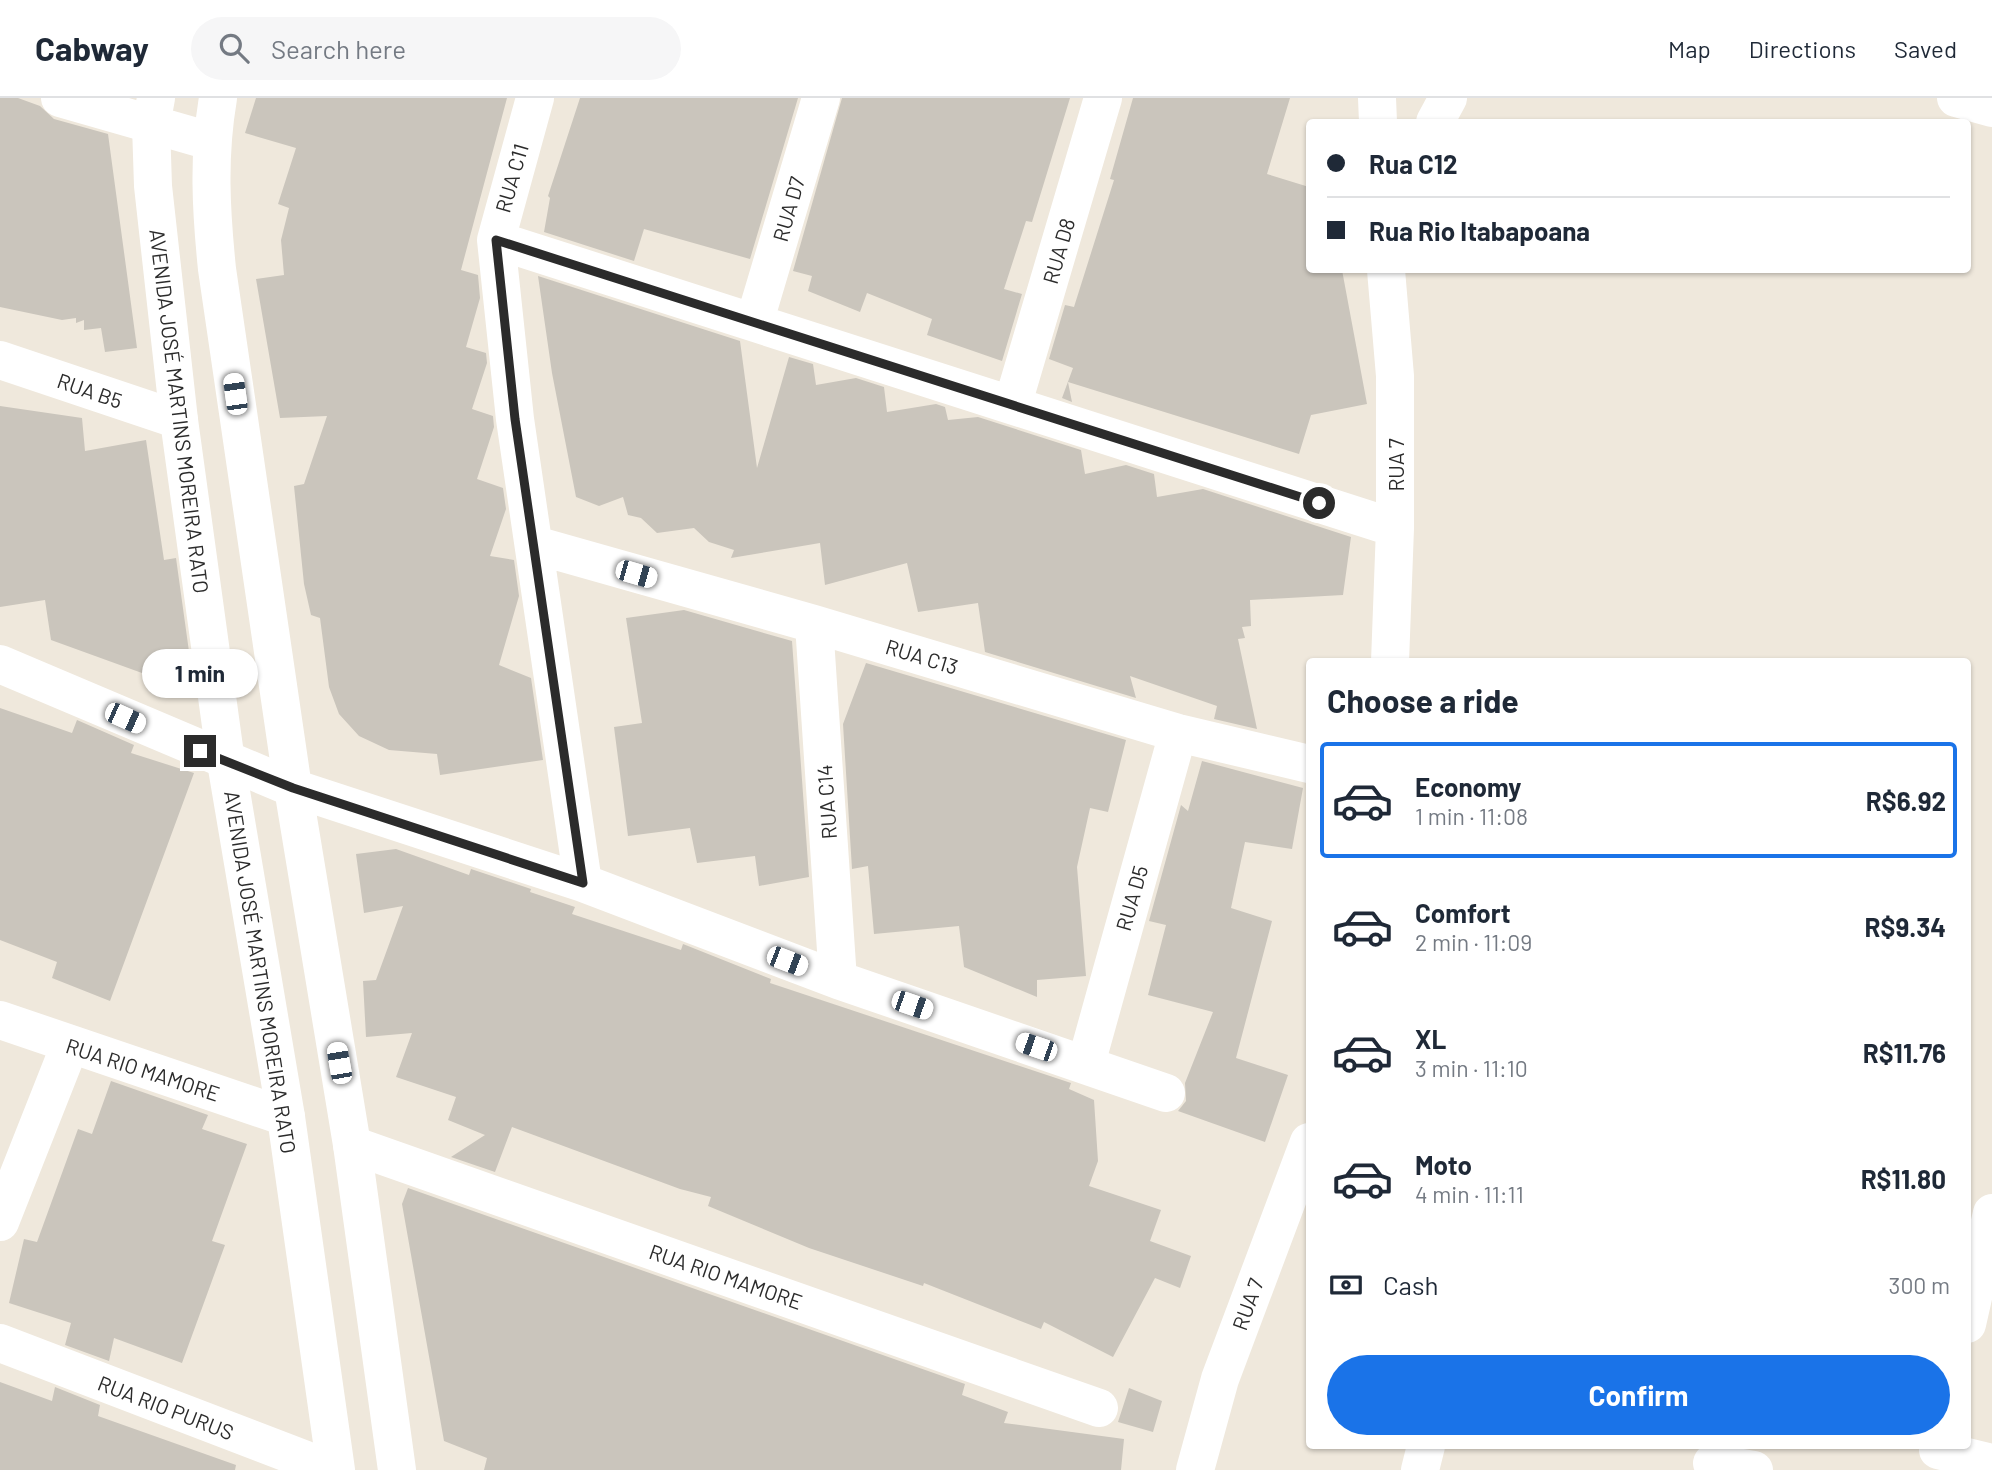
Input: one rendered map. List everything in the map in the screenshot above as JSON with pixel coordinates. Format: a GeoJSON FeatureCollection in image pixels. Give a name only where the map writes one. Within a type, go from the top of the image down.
{"type":"FeatureCollection","features":[{"type":"Feature","properties":{"kind":"street"},"geometry":{"type":"LineString","coordinates":[[60,98],[153,112],[211,141]]}},
{"type":"Feature","properties":{"kind":"street"},"geometry":{"type":"LineString","coordinates":[[218,98],[211,141],[209,198],[217,269],[293,788],[352,1145],[397,1470]]}},
{"type":"Feature","properties":{"kind":"street","name":"RUA C11"},"geometry":{"type":"LineString","coordinates":[[535,98],[502,209],[496,240],[515,419],[583,883]]}},
{"type":"Feature","properties":{"kind":"street","name":"RUA D7"},"geometry":{"type":"LineString","coordinates":[[755,320],[821,98]]}},
{"type":"Feature","properties":{"kind":"street","name":"RUA D8"},"geometry":{"type":"LineString","coordinates":[[1013,404],[1102,98]]}},
{"type":"Feature","properties":{"kind":"street"},"geometry":{"type":"LineString","coordinates":[[1377,98],[1378,119]]}},
{"type":"Feature","properties":{"kind":"street"},"geometry":{"type":"LineString","coordinates":[[1437,119],[1448,98]]}},
{"type":"Feature","properties":{"kind":"street"},"geometry":{"type":"LineString","coordinates":[[1956,98],[1992,108]]}},
{"type":"Feature","properties":{"kind":"street","name":"AVENIDA JOSÉ MARTINS MOREIRA RATO"},"geometry":{"type":"LineString","coordinates":[[153,112],[158,244],[179,420],[226,762],[286,1116],[334,1470]]}},
{"type":"Feature","properties":{"kind":"street"},"geometry":{"type":"LineString","coordinates":[[496,240],[755,320],[1395,528]]}},
{"type":"Feature","properties":{"kind":"street","name":"RUA 7"},"geometry":{"type":"LineString","coordinates":[[1386,273],[1395,376],[1395,528],[1390,658]]}},
{"type":"Feature","properties":{"kind":"street","name":"RUA B5"},"geometry":{"type":"LineString","coordinates":[[0,360],[179,420]]}},
{"type":"Feature","properties":{"kind":"street","name":"RUA C13"},"geometry":{"type":"LineString","coordinates":[[535,545],[814,624],[1178,733],[1306,763]]}},
{"type":"Feature","properties":{"kind":"street","name":"RUA C14"},"geometry":{"type":"LineString","coordinates":[[814,624],[838,980]]}},
{"type":"Feature","properties":{"kind":"street"},"geometry":{"type":"LineString","coordinates":[[0,664],[226,762],[293,788],[583,883],[838,980],[1166,1093]]}},
{"type":"Feature","properties":{"kind":"street","name":"RUA D5"},"geometry":{"type":"LineString","coordinates":[[1086,1064],[1178,733]]}},
{"type":"Feature","properties":{"kind":"street","name":"RUA RIO MAMORE"},"geometry":{"type":"LineString","coordinates":[[0,1020],[286,1116]]}},
{"type":"Feature","properties":{"kind":"street"},"geometry":{"type":"LineString","coordinates":[[0,1222],[70,1045]]}},
{"type":"Feature","properties":{"kind":"street","name":"RUA RIO MAMORE"},"geometry":{"type":"LineString","coordinates":[[352,1145],[1099,1408]]}},
{"type":"Feature","properties":{"kind":"street","name":"RUA 7"},"geometry":{"type":"LineString","coordinates":[[1195,1470],[1220,1379],[1306,1150]]}},
{"type":"Feature","properties":{"kind":"street"},"geometry":{"type":"LineString","coordinates":[[1971,1306],[1992,1213]]}},
{"type":"Feature","properties":{"kind":"street","name":"RUA RIO PURUS"},"geometry":{"type":"LineString","coordinates":[[0,1343],[334,1470]]}},
{"type":"Feature","properties":{"kind":"street"},"geometry":{"type":"LineString","coordinates":[[1420,1470],[1425,1449]]}},
{"type":"Feature","properties":{"kind":"street"},"geometry":{"type":"LineString","coordinates":[[1937,1455],[1992,1463]]}},
{"type":"Feature","properties":{"kind":"street"},"geometry":{"type":"LineString","coordinates":[[1713,1460],[1754,1470]]}},
{"type":"Feature","properties":{"kind":"building"},"geometry":{"type":"Polygon","coordinates":[[[0,98],[18,98],[40,106],[54,119],[108,134],[137,348],[105,352],[101,328],[84,330],[84,320],[76,323],[76,318],[62,320],[0,307],[0,98]]]}},
{"type":"Feature","properties":{"kind":"building"},"geometry":{"type":"Polygon","coordinates":[[[256,98],[507,98],[461,270],[478,275],[480,298],[466,347],[486,353],[487,363],[472,409],[493,416],[494,427],[477,479],[503,488],[506,509],[490,556],[514,560],[519,596],[499,665],[531,678],[543,760],[440,775],[437,754],[389,750],[359,736],[339,714],[329,687],[320,618],[311,615],[304,584],[294,486],[304,484],[327,416],[280,418],[256,279],[284,275],[281,240],[289,208],[278,204],[296,148],[245,133],[256,98]]]}},
{"type":"Feature","properties":{"kind":"building"},"geometry":{"type":"Polygon","coordinates":[[[580,98],[798,98],[750,259],[644,229],[634,261],[544,232],[550,198],[548,196],[580,98]]]}},
{"type":"Feature","properties":{"kind":"building"},"geometry":{"type":"Polygon","coordinates":[[[842,98],[1070,98],[1032,222],[1026,221],[1004,289],[1022,294],[1002,361],[927,335],[932,319],[867,293],[860,312],[808,291],[812,276],[793,271],[842,98]]]}},
{"type":"Feature","properties":{"kind":"building"},"geometry":{"type":"Polygon","coordinates":[[[1133,98],[1290,98],[1267,174],[1306,186],[1306,273],[1343,273],[1367,404],[1311,415],[1299,454],[1068,382],[1072,402],[1062,398],[1073,368],[1049,359],[1065,305],[1074,307],[1114,180],[1110,179],[1133,98]]]}},
{"type":"Feature","properties":{"kind":"building"},"geometry":{"type":"Polygon","coordinates":[[[538,276],[740,341],[757,468],[789,357],[813,364],[816,385],[856,378],[884,387],[887,412],[936,404],[945,407],[948,420],[978,417],[1081,450],[1085,474],[1126,465],[1154,474],[1157,497],[1203,489],[1351,537],[1343,595],[1250,600],[1251,626],[1242,627],[1245,638],[1238,639],[1257,729],[1214,719],[1217,706],[1130,676],[1136,698],[985,652],[978,603],[918,612],[907,563],[825,585],[820,543],[731,558],[734,550],[709,542],[694,528],[657,533],[641,518],[628,515],[623,497],[599,506],[576,497],[552,373],[538,276]]]}},
{"type":"Feature","properties":{"kind":"building"},"geometry":{"type":"Polygon","coordinates":[[[0,406],[82,418],[85,451],[146,440],[164,560],[176,558],[191,666],[184,676],[175,672],[153,677],[51,640],[45,600],[0,607],[0,406]]]}},
{"type":"Feature","properties":{"kind":"building"},"geometry":{"type":"Polygon","coordinates":[[[684,610],[792,641],[809,877],[759,886],[755,856],[697,863],[690,828],[628,836],[614,727],[642,723],[626,618],[684,610]]]}},
{"type":"Feature","properties":{"kind":"building"},"geometry":{"type":"Polygon","coordinates":[[[866,663],[1126,740],[1108,812],[1090,808],[1077,867],[1086,976],[1037,980],[1037,997],[964,967],[959,926],[874,934],[868,866],[852,869],[843,724],[866,663]]]}},
{"type":"Feature","properties":{"kind":"building"},"geometry":{"type":"Polygon","coordinates":[[[0,708],[72,733],[77,720],[134,745],[131,753],[194,773],[110,1001],[52,978],[57,962],[0,940],[0,708]]]}},
{"type":"Feature","properties":{"kind":"building"},"geometry":{"type":"Polygon","coordinates":[[[1202,761],[1303,788],[1292,849],[1245,842],[1231,908],[1272,921],[1236,1058],[1288,1075],[1265,1142],[1178,1111],[1186,1101],[1185,1083],[1213,1012],[1148,995],[1166,925],[1149,921],[1181,805],[1188,811],[1202,761]]]}},
{"type":"Feature","properties":{"kind":"building"},"geometry":{"type":"Polygon","coordinates":[[[396,849],[469,875],[471,869],[531,889],[530,892],[575,907],[572,914],[681,950],[683,944],[771,979],[770,983],[1071,1083],[1069,1089],[1094,1100],[1098,1161],[1089,1186],[1161,1210],[1150,1241],[1191,1256],[1180,1288],[1155,1278],[1113,1357],[1044,1322],[1041,1329],[924,1283],[923,1286],[809,1248],[708,1206],[711,1197],[680,1189],[512,1127],[495,1172],[451,1157],[485,1135],[448,1120],[456,1097],[396,1077],[412,1033],[366,1037],[363,981],[376,980],[403,906],[364,913],[356,854],[396,849]]]}},
{"type":"Feature","properties":{"kind":"building"},"geometry":{"type":"Polygon","coordinates":[[[111,1081],[208,1115],[202,1129],[247,1144],[212,1241],[225,1245],[182,1363],[114,1338],[109,1361],[65,1345],[71,1323],[9,1303],[24,1239],[37,1242],[78,1129],[92,1134],[111,1081]]]}},
{"type":"Feature","properties":{"kind":"building"},"geometry":{"type":"Polygon","coordinates":[[[408,1188],[965,1384],[962,1395],[1008,1412],[1004,1423],[1124,1439],[1121,1470],[484,1470],[487,1458],[444,1441],[402,1204],[408,1188]]]}},
{"type":"Feature","properties":{"kind":"building"},"geometry":{"type":"Polygon","coordinates":[[[0,1382],[52,1401],[55,1387],[100,1405],[98,1416],[236,1465],[235,1470],[0,1470],[0,1382]]]}},
{"type":"Feature","properties":{"kind":"building"},"geometry":{"type":"Polygon","coordinates":[[[1129,1388],[1162,1401],[1153,1432],[1118,1422],[1129,1388]]]}},
{"type":"Feature","properties":{"kind":"route"},"geometry":{"type":"LineString","coordinates":[[200,751],[293,788],[583,883],[515,419],[496,240],[1319,503]]}}]}
